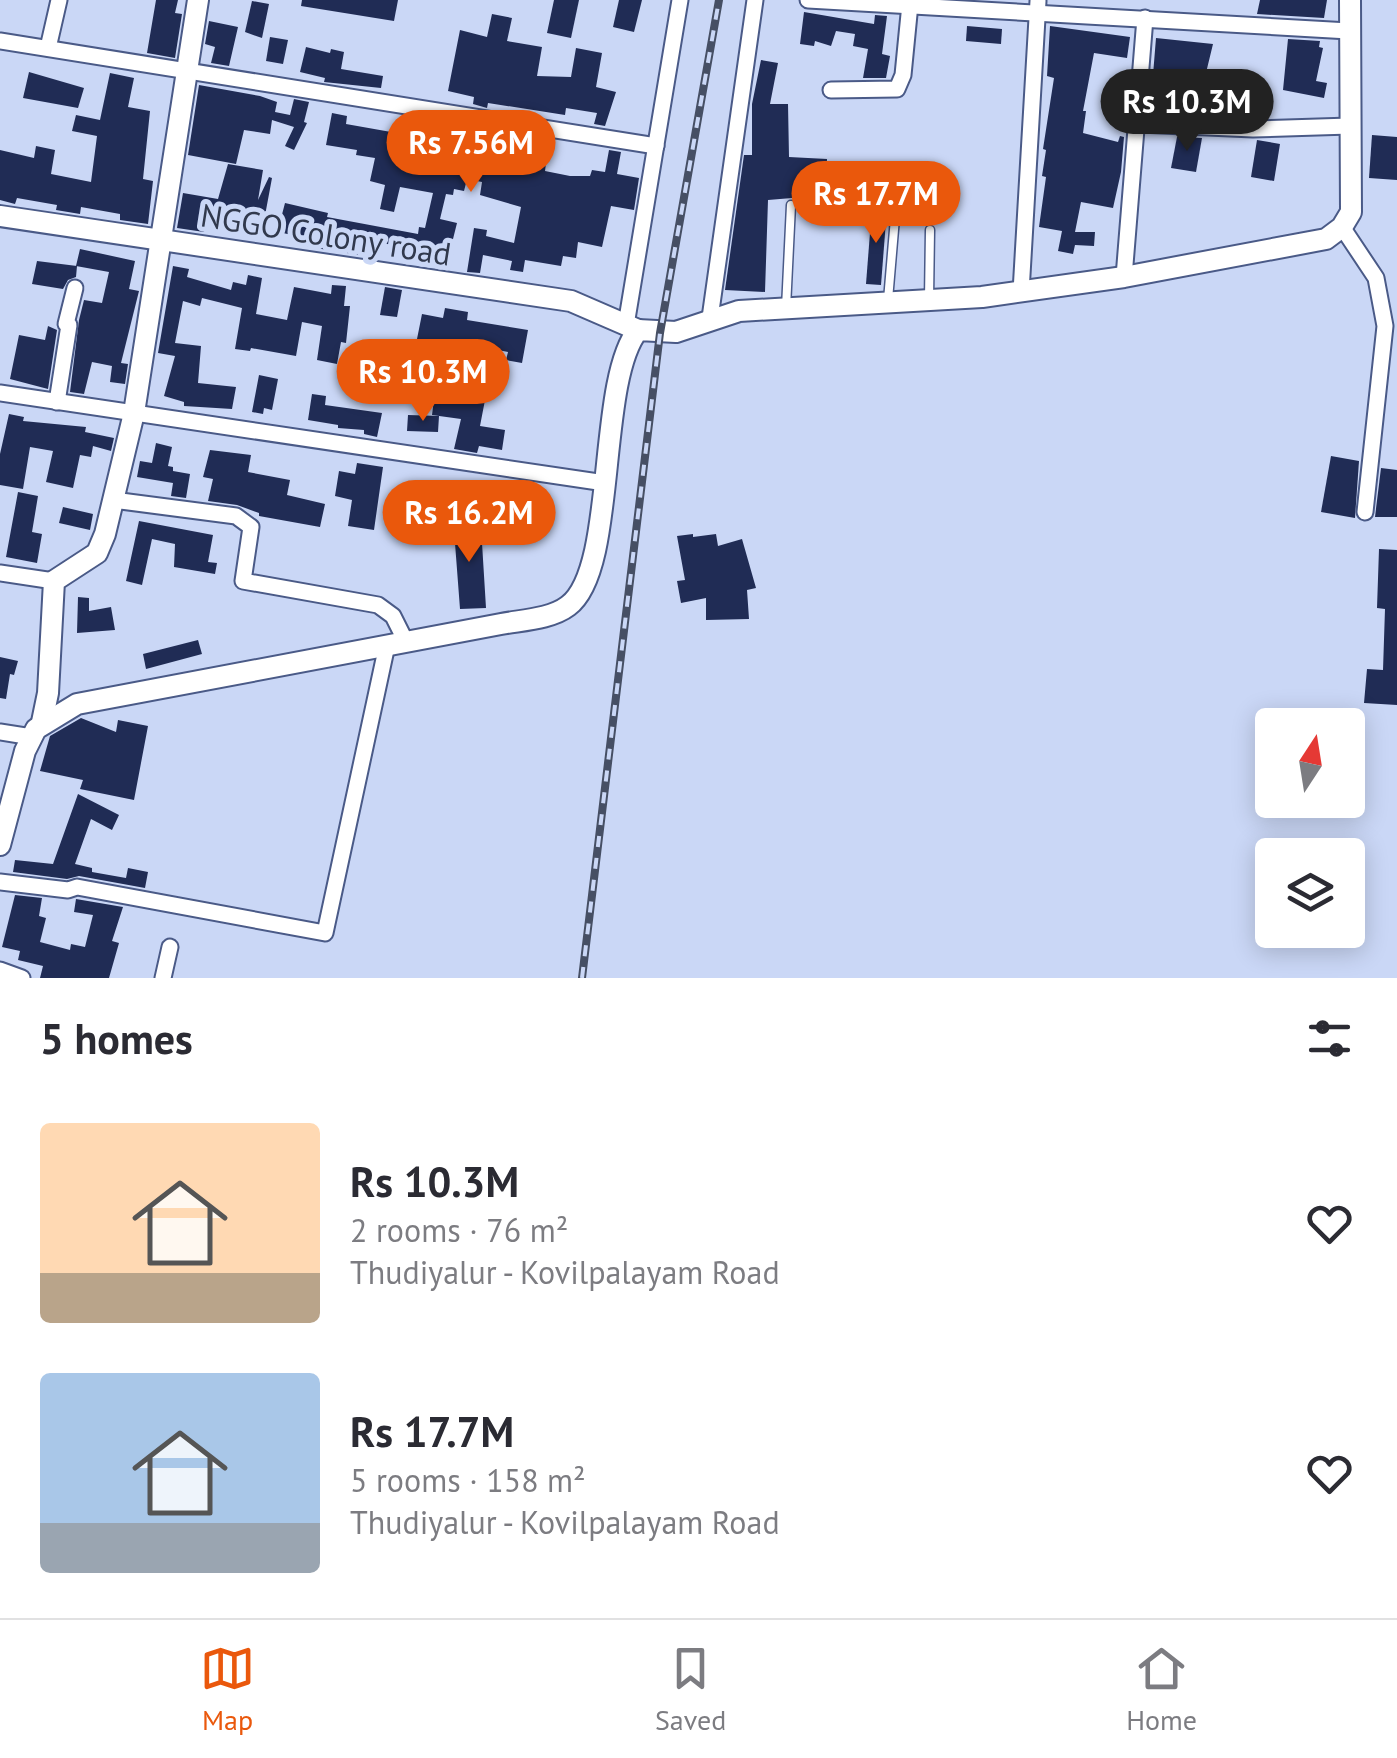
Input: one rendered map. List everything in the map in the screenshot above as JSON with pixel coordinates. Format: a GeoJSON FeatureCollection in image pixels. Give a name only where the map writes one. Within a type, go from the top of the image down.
{"type":"FeatureCollection","features":[{"type":"Feature","properties":{"kind":"main road"},"geometry":{"type":"LineString","coordinates":[[0,845],[48,693],[54,581],[97,553],[114,500],[134,413],[198,0]]}},
{"type":"Feature","properties":{"kind":"main road"},"geometry":{"type":"LineString","coordinates":[[37,729],[77,704],[553,613],[572,603],[588,574],[632,327],[676,332],[710,318],[786,308],[1021,292],[1326,239],[1342,227],[1351,212],[1349,2]]}},
{"type":"Feature","properties":{"kind":"main road","name":"NGGO Colony road"},"geometry":{"type":"LineString","coordinates":[[0,216],[571,301],[632,327]]}},
{"type":"Feature","properties":{"kind":"street"},"geometry":{"type":"LineString","coordinates":[[48,48],[59,0]]}},
{"type":"Feature","properties":{"kind":"street"},"geometry":{"type":"LineString","coordinates":[[632,327],[680,0]]}},
{"type":"Feature","properties":{"kind":"street"},"geometry":{"type":"LineString","coordinates":[[710,318],[754,0]]}},
{"type":"Feature","properties":{"kind":"street"},"geometry":{"type":"LineString","coordinates":[[808,0],[1038,5],[1145,18],[1349,32]]}},
{"type":"Feature","properties":{"kind":"street"},"geometry":{"type":"LineString","coordinates":[[830,90],[897,89],[910,4]]}},
{"type":"Feature","properties":{"kind":"street"},"geometry":{"type":"LineString","coordinates":[[1021,292],[1038,5]]}},
{"type":"Feature","properties":{"kind":"street"},"geometry":{"type":"LineString","coordinates":[[1124,277],[1145,18]]}},
{"type":"Feature","properties":{"kind":"street"},"geometry":{"type":"LineString","coordinates":[[0,41],[188,68],[656,146]]}},
{"type":"Feature","properties":{"kind":"street"},"geometry":{"type":"LineString","coordinates":[[1139,124],[1350,126]]}},
{"type":"Feature","properties":{"kind":"street"},"geometry":{"type":"LineString","coordinates":[[1342,227],[1376,278],[1385,326],[1365,512]]}},
{"type":"Feature","properties":{"kind":"street"},"geometry":{"type":"LineString","coordinates":[[57,402],[70,325],[66,324],[75,288]]}},
{"type":"Feature","properties":{"kind":"street"},"geometry":{"type":"LineString","coordinates":[[0,393],[604,484]]}},
{"type":"Feature","properties":{"kind":"street"},"geometry":{"type":"LineString","coordinates":[[0,882],[77,888],[325,932],[397,644],[394,616],[378,605],[243,580],[252,527],[236,516],[114,500]]}},
{"type":"Feature","properties":{"kind":"street"},"geometry":{"type":"LineString","coordinates":[[0,573],[54,581]]}},
{"type":"Feature","properties":{"kind":"street"},"geometry":{"type":"LineString","coordinates":[[0,732],[37,729]]}},
{"type":"Feature","properties":{"kind":"street"},"geometry":{"type":"LineString","coordinates":[[163,978],[170,947]]}},
{"type":"Feature","properties":{"kind":"street"},"geometry":{"type":"LineString","coordinates":[[0,970],[22,978]]}},
{"type":"Feature","properties":{"kind":"lane"},"geometry":{"type":"LineString","coordinates":[[786,308],[791,205]]}},
{"type":"Feature","properties":{"kind":"lane"},"geometry":{"type":"LineString","coordinates":[[888,300],[896,218]]}},
{"type":"Feature","properties":{"kind":"lane"},"geometry":{"type":"LineString","coordinates":[[929,299],[930,230]]}},
{"type":"Feature","properties":{"kind":"building"},"geometry":{"type":"Polygon","coordinates":[[[156,0],[178,0],[175,13],[182,14],[175,58],[147,53],[156,0]]]}},
{"type":"Feature","properties":{"kind":"building"},"geometry":{"type":"Polygon","coordinates":[[[302,0],[398,0],[394,21],[301,6],[302,0]]]}},
{"type":"Feature","properties":{"kind":"building"},"geometry":{"type":"Polygon","coordinates":[[[554,0],[579,0],[571,38],[547,33],[554,0]]]}},
{"type":"Feature","properties":{"kind":"building"},"geometry":{"type":"Polygon","coordinates":[[[619,0],[642,0],[634,32],[613,27],[619,0]]]}},
{"type":"Feature","properties":{"kind":"building"},"geometry":{"type":"Polygon","coordinates":[[[1260,0],[1327,0],[1324,18],[1257,14],[1260,0]]]}},
{"type":"Feature","properties":{"kind":"building"},"geometry":{"type":"Polygon","coordinates":[[[252,1],[269,4],[262,38],[245,32],[252,1]]]}},
{"type":"Feature","properties":{"kind":"building"},"geometry":{"type":"Polygon","coordinates":[[[804,12],[874,24],[875,15],[887,16],[882,54],[890,56],[886,78],[863,78],[868,49],[853,46],[855,34],[836,31],[831,46],[815,41],[814,46],[800,44],[804,12]]]}},
{"type":"Feature","properties":{"kind":"building"},"geometry":{"type":"Polygon","coordinates":[[[492,14],[512,18],[507,41],[542,47],[537,76],[571,77],[576,48],[602,53],[596,87],[616,92],[605,126],[594,124],[597,113],[566,108],[565,115],[488,103],[487,108],[473,104],[474,97],[448,91],[460,30],[487,37],[492,14]]]}},
{"type":"Feature","properties":{"kind":"building"},"geometry":{"type":"Polygon","coordinates":[[[209,21],[238,27],[229,66],[211,63],[215,47],[205,44],[209,21]]]}},
{"type":"Feature","properties":{"kind":"building"},"geometry":{"type":"Polygon","coordinates":[[[967,26],[1002,29],[1001,44],[966,41],[967,26]]]}},
{"type":"Feature","properties":{"kind":"building"},"geometry":{"type":"Polygon","coordinates":[[[1050,26],[1130,37],[1127,58],[1094,53],[1083,133],[1118,142],[1120,136],[1124,137],[1121,172],[1113,208],[1081,202],[1075,232],[1095,232],[1094,246],[1075,245],[1073,254],[1058,251],[1062,231],[1039,227],[1046,177],[1042,176],[1046,150],[1043,149],[1054,78],[1047,76],[1050,26]]]}},
{"type":"Feature","properties":{"kind":"building"},"geometry":{"type":"Polygon","coordinates":[[[270,37],[288,40],[283,64],[266,61],[270,37]]]}},
{"type":"Feature","properties":{"kind":"building"},"geometry":{"type":"Polygon","coordinates":[[[1156,38],[1213,44],[1205,77],[1178,74],[1176,112],[1150,112],[1156,38]]]}},
{"type":"Feature","properties":{"kind":"building"},"geometry":{"type":"Polygon","coordinates":[[[1288,39],[1320,41],[1319,47],[1323,48],[1316,81],[1327,83],[1324,98],[1283,90],[1288,39]]]}},
{"type":"Feature","properties":{"kind":"building"},"geometry":{"type":"Polygon","coordinates":[[[306,47],[344,52],[341,69],[383,76],[381,88],[324,82],[325,78],[300,72],[306,47]]]}},
{"type":"Feature","properties":{"kind":"building"},"geometry":{"type":"Polygon","coordinates":[[[761,60],[778,63],[770,104],[788,104],[789,157],[827,159],[825,202],[768,200],[765,292],[725,290],[744,155],[752,155],[752,104],[761,60]]]}},
{"type":"Feature","properties":{"kind":"building"},"geometry":{"type":"Polygon","coordinates":[[[29,72],[84,88],[78,108],[23,98],[29,72]]]}},
{"type":"Feature","properties":{"kind":"building"},"geometry":{"type":"Polygon","coordinates":[[[110,73],[134,78],[128,107],[150,111],[143,179],[153,181],[148,224],[120,220],[120,214],[81,207],[80,214],[56,210],[57,205],[17,198],[15,204],[0,200],[0,150],[34,158],[36,146],[55,150],[51,174],[91,182],[97,136],[72,131],[76,115],[100,120],[110,73]]]}},
{"type":"Feature","properties":{"kind":"building"},"geometry":{"type":"Polygon","coordinates":[[[199,85],[260,96],[277,102],[275,112],[290,115],[294,99],[309,102],[304,122],[307,123],[294,150],[285,146],[294,127],[272,120],[270,134],[244,130],[236,164],[188,155],[199,85]]]}},
{"type":"Feature","properties":{"kind":"building"},"geometry":{"type":"Polygon","coordinates":[[[332,113],[347,116],[346,124],[408,135],[411,118],[434,122],[432,131],[471,138],[473,128],[537,144],[538,138],[549,140],[545,171],[570,176],[590,176],[592,170],[605,172],[609,150],[621,152],[617,174],[639,178],[634,210],[611,206],[602,247],[578,242],[576,258],[563,256],[561,266],[525,260],[523,272],[510,270],[512,261],[483,255],[480,273],[467,272],[474,228],[487,230],[486,236],[514,243],[521,207],[480,195],[482,182],[467,179],[464,191],[454,189],[453,195],[446,194],[440,219],[457,223],[449,255],[376,242],[372,257],[303,246],[305,238],[283,233],[285,227],[279,226],[285,203],[328,213],[327,217],[418,234],[419,227],[425,228],[433,193],[400,187],[394,212],[380,209],[385,185],[370,181],[375,158],[356,155],[357,150],[326,145],[332,113]]]}},
{"type":"Feature","properties":{"kind":"building"},"geometry":{"type":"Polygon","coordinates":[[[1372,135],[1397,137],[1397,180],[1369,178],[1372,135]]]}},
{"type":"Feature","properties":{"kind":"building"},"geometry":{"type":"Polygon","coordinates":[[[1177,137],[1202,138],[1196,172],[1171,168],[1177,137]]]}},
{"type":"Feature","properties":{"kind":"building"},"geometry":{"type":"Polygon","coordinates":[[[1257,140],[1280,144],[1274,181],[1251,177],[1257,140]]]}},
{"type":"Feature","properties":{"kind":"building"},"geometry":{"type":"Polygon","coordinates":[[[228,164],[263,170],[258,200],[269,177],[272,178],[261,237],[237,233],[239,223],[206,218],[204,232],[177,228],[183,193],[218,199],[228,164]]]}},
{"type":"Feature","properties":{"kind":"building"},"geometry":{"type":"Polygon","coordinates":[[[872,207],[887,208],[881,285],[866,284],[872,207]]]}},
{"type":"Feature","properties":{"kind":"building"},"geometry":{"type":"Polygon","coordinates":[[[80,249],[135,261],[129,289],[139,291],[121,363],[128,364],[125,384],[110,382],[112,366],[92,362],[84,394],[70,392],[79,320],[84,300],[102,303],[109,272],[76,266],[80,249]]]}},
{"type":"Feature","properties":{"kind":"building"},"geometry":{"type":"Polygon","coordinates":[[[37,261],[77,266],[76,277],[68,280],[63,289],[32,284],[37,261]]]}},
{"type":"Feature","properties":{"kind":"building"},"geometry":{"type":"Polygon","coordinates":[[[173,266],[189,269],[187,277],[231,290],[233,282],[246,285],[248,275],[262,278],[256,314],[287,320],[294,287],[331,294],[332,285],[346,286],[344,306],[350,306],[346,343],[341,342],[337,364],[317,360],[322,326],[302,322],[296,356],[235,349],[242,308],[202,298],[200,306],[183,301],[175,343],[201,346],[198,383],[236,387],[232,409],[184,406],[184,402],[164,396],[175,356],[158,353],[173,266]]]}},
{"type":"Feature","properties":{"kind":"building"},"geometry":{"type":"Polygon","coordinates":[[[385,287],[402,290],[397,317],[380,315],[385,287]]]}},
{"type":"Feature","properties":{"kind":"building"},"geometry":{"type":"Polygon","coordinates":[[[445,308],[468,312],[467,320],[528,330],[522,363],[506,360],[508,352],[463,343],[457,375],[412,364],[422,314],[443,318],[445,308]]]}},
{"type":"Feature","properties":{"kind":"building"},"geometry":{"type":"Polygon","coordinates":[[[48,326],[57,330],[48,389],[10,379],[19,335],[45,340],[48,326]]]}},
{"type":"Feature","properties":{"kind":"building"},"geometry":{"type":"Polygon","coordinates":[[[259,375],[278,379],[272,410],[264,408],[263,414],[252,412],[259,375]]]}},
{"type":"Feature","properties":{"kind":"building"},"geometry":{"type":"Polygon","coordinates":[[[435,392],[485,400],[480,426],[505,430],[502,450],[479,446],[477,453],[454,449],[461,419],[432,415],[435,392]]]}},
{"type":"Feature","properties":{"kind":"building"},"geometry":{"type":"Polygon","coordinates":[[[312,394],[326,396],[325,405],[382,413],[377,437],[364,434],[364,430],[308,420],[312,394]]]}},
{"type":"Feature","properties":{"kind":"building"},"geometry":{"type":"Polygon","coordinates":[[[9,414],[24,417],[23,421],[86,427],[85,432],[114,438],[111,451],[93,446],[91,457],[80,455],[73,488],[46,482],[53,451],[30,447],[23,489],[0,485],[0,454],[9,414]]]}},
{"type":"Feature","properties":{"kind":"building"},"geometry":{"type":"Polygon","coordinates":[[[408,415],[439,416],[438,432],[407,431],[408,415]]]}},
{"type":"Feature","properties":{"kind":"building"},"geometry":{"type":"Polygon","coordinates":[[[156,443],[172,447],[168,466],[173,471],[190,474],[186,498],[171,496],[173,483],[137,477],[140,461],[152,463],[156,443]]]}},
{"type":"Feature","properties":{"kind":"building"},"geometry":{"type":"Polygon","coordinates":[[[210,450],[251,455],[248,472],[290,480],[287,495],[325,504],[320,527],[259,516],[237,505],[208,501],[213,479],[203,477],[210,450]]]}},
{"type":"Feature","properties":{"kind":"building"},"geometry":{"type":"Polygon","coordinates":[[[1331,456],[1359,461],[1355,518],[1321,512],[1331,456]]]}},
{"type":"Feature","properties":{"kind":"building"},"geometry":{"type":"Polygon","coordinates":[[[357,463],[383,467],[374,530],[348,526],[352,500],[335,496],[339,471],[355,474],[357,463]]]}},
{"type":"Feature","properties":{"kind":"building"},"geometry":{"type":"Polygon","coordinates":[[[1381,468],[1397,470],[1397,517],[1375,517],[1381,468]]]}},
{"type":"Feature","properties":{"kind":"building"},"geometry":{"type":"Polygon","coordinates":[[[18,492],[38,496],[32,532],[42,534],[37,563],[6,557],[18,492]]]}},
{"type":"Feature","properties":{"kind":"building"},"geometry":{"type":"Polygon","coordinates":[[[457,504],[469,505],[465,543],[482,543],[486,608],[460,609],[454,530],[457,504]]]}},
{"type":"Feature","properties":{"kind":"building"},"geometry":{"type":"Polygon","coordinates":[[[63,507],[93,514],[90,530],[59,523],[63,507]]]}},
{"type":"Feature","properties":{"kind":"building"},"geometry":{"type":"Polygon","coordinates":[[[139,521],[213,535],[208,562],[217,563],[215,574],[174,567],[175,544],[152,539],[142,585],[126,581],[139,521]]]}},
{"type":"Feature","properties":{"kind":"building"},"geometry":{"type":"Polygon","coordinates":[[[716,534],[718,546],[742,539],[756,588],[747,590],[749,619],[706,620],[706,598],[681,603],[677,581],[685,580],[677,536],[716,534]]]}},
{"type":"Feature","properties":{"kind":"building"},"geometry":{"type":"Polygon","coordinates":[[[1379,549],[1397,550],[1397,705],[1364,703],[1367,669],[1383,670],[1385,609],[1377,608],[1379,549]]]}},
{"type":"Feature","properties":{"kind":"building"},"geometry":{"type":"Polygon","coordinates":[[[78,597],[89,598],[89,611],[111,607],[115,630],[77,633],[78,597]]]}},
{"type":"Feature","properties":{"kind":"building"},"geometry":{"type":"Polygon","coordinates":[[[198,640],[202,654],[146,669],[143,654],[198,640]]]}},
{"type":"Feature","properties":{"kind":"building"},"geometry":{"type":"Polygon","coordinates":[[[0,657],[18,661],[14,675],[10,674],[6,699],[0,698],[0,657]]]}},
{"type":"Feature","properties":{"kind":"building"},"geometry":{"type":"Polygon","coordinates":[[[81,718],[116,732],[118,720],[148,726],[134,800],[80,789],[83,780],[40,771],[50,736],[81,718]]]}},
{"type":"Feature","properties":{"kind":"building"},"geometry":{"type":"Polygon","coordinates":[[[78,794],[119,815],[112,830],[91,819],[75,864],[92,868],[92,872],[126,878],[128,868],[148,872],[145,888],[79,876],[67,879],[13,872],[15,860],[53,864],[78,794]]]}},
{"type":"Feature","properties":{"kind":"building"},"geometry":{"type":"Polygon","coordinates":[[[15,895],[42,898],[39,916],[46,918],[40,942],[70,950],[71,944],[85,947],[93,915],[74,912],[76,899],[123,907],[112,941],[119,943],[109,978],[40,978],[43,966],[18,960],[20,951],[2,947],[15,895]]]}},
{"type":"Feature","properties":{"kind":"railway"},"geometry":{"type":"LineString","coordinates":[[582,978],[660,333],[719,0]]}}]}
